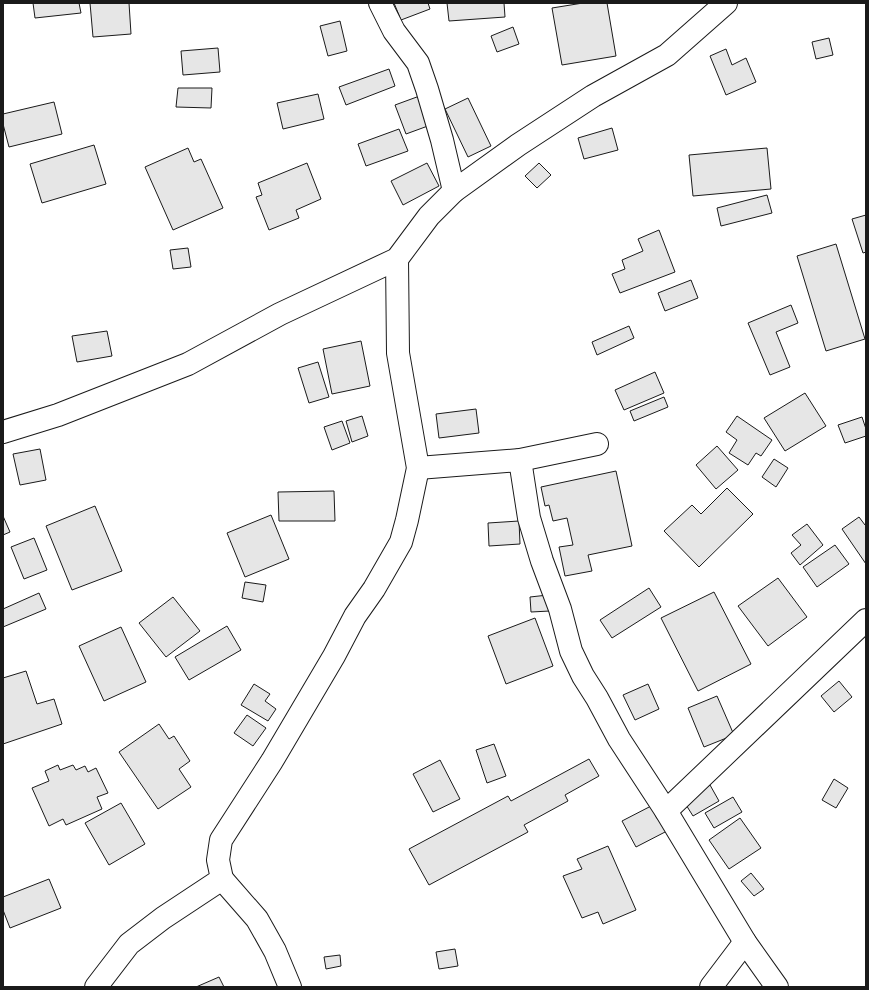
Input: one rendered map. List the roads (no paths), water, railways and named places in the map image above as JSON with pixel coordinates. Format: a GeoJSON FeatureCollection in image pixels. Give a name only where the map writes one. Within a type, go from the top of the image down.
{"type":"FeatureCollection","features":[{"type":"Feature","properties":{"kind":"street"},"geometry":{"type":"LineString","coordinates":[[380,3],[394,31],[418,63],[440,132],[454,191]]}},
{"type":"Feature","properties":{"kind":"street"},"geometry":{"type":"LineString","coordinates":[[3,432],[64,413],[188,364],[280,314],[397,259],[429,216],[454,191],[518,145],[593,96],[667,55],[726,3]]}},
{"type":"Feature","properties":{"kind":"street"},"geometry":{"type":"LineString","coordinates":[[290,987],[275,951],[256,919],[222,879],[218,860],[221,840],[272,761],[334,656],[355,616],[374,589],[401,542],[418,468],[398,353],[397,259]]}},
{"type":"Feature","properties":{"kind":"street"},"geometry":{"type":"LineString","coordinates":[[418,468],[520,460],[597,444]]}},
{"type":"Feature","properties":{"kind":"street"},"geometry":{"type":"LineString","coordinates":[[520,460],[529,518],[542,561],[560,609],[571,651],[583,676],[597,698],[619,739],[666,811],[745,942],[777,987]]}},
{"type":"Feature","properties":{"kind":"street"},"geometry":{"type":"LineString","coordinates":[[666,811],[866,620]]}},
{"type":"Feature","properties":{"kind":"street"},"geometry":{"type":"LineString","coordinates":[[96,987],[129,944],[163,918],[222,879]]}},
{"type":"Feature","properties":{"kind":"street"},"geometry":{"type":"LineString","coordinates":[[711,987],[745,942]]}}]}
